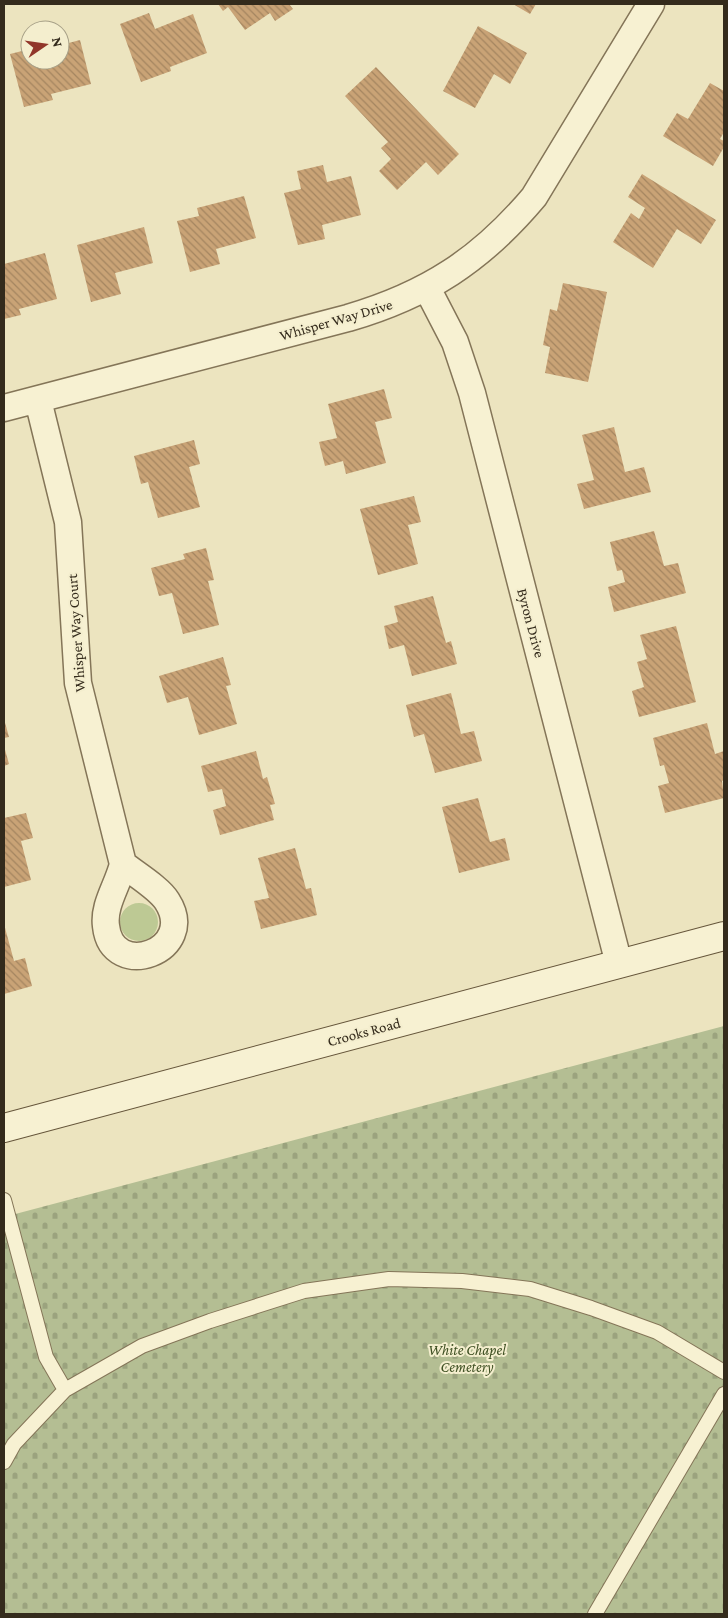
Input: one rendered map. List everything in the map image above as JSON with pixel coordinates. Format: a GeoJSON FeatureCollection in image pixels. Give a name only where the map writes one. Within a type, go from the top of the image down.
{"type":"FeatureCollection","features":[{"type":"Feature","properties":{"kind":"main road","name":"Crooks Road"},"geometry":{"type":"LineString","coordinates":[[4,1128],[724,936]]}},
{"type":"Feature","properties":{"kind":"street","name":"Whisper Way Drive"},"geometry":{"type":"LineString","coordinates":[[4,408],[348,318],[388,306],[427,288],[479,253],[510,225],[534,197],[651,4]]}},
{"type":"Feature","properties":{"kind":"street","name":"Byron Drive"},"geometry":{"type":"LineString","coordinates":[[427,288],[455,342],[472,393],[620,964]]}},
{"type":"Feature","properties":{"kind":"street","name":"Whisper Way Court"},"geometry":{"type":"LineString","coordinates":[[38,400],[68,522],[78,683],[123,864]]}},
{"type":"Feature","properties":{"kind":"lane"},"geometry":{"type":"LineString","coordinates":[[4,1200],[46,1357],[65,1390]]}},
{"type":"Feature","properties":{"kind":"lane"},"geometry":{"type":"LineString","coordinates":[[4,1462],[14,1444],[65,1390],[142,1346],[210,1321],[304,1291],[389,1279],[462,1281],[530,1289],[591,1308],[657,1332],[724,1372]]}},
{"type":"Feature","properties":{"kind":"lane"},"geometry":{"type":"LineString","coordinates":[[595,1614],[724,1394]]}},
{"type":"Feature","properties":{"kind":"green space"},"geometry":{"type":"Polygon","coordinates":[[[139,903],[146,904],[152,909],[157,915],[157,929],[152,935],[146,940],[139,941],[132,940],[126,935],[121,929],[120,922],[121,915],[126,909],[132,904],[139,903]]]}},
{"type":"Feature","properties":{"kind":"green space","name":"White Chapel Cemetery"},"geometry":{"type":"Polygon","coordinates":[[[724,1026],[724,1614],[4,1614],[4,1217],[724,1026]]]}},
{"type":"Feature","properties":{"kind":"building"},"geometry":{"type":"Polygon","coordinates":[[[218,4],[289,4],[293,9],[275,21],[270,13],[245,30],[228,7],[223,11],[218,4]]]}},
{"type":"Feature","properties":{"kind":"building"},"geometry":{"type":"Polygon","coordinates":[[[513,4],[536,4],[530,14],[513,4]]]}},
{"type":"Feature","properties":{"kind":"building"},"geometry":{"type":"Polygon","coordinates":[[[149,13],[155,29],[193,14],[207,53],[170,67],[171,71],[141,82],[120,24],[149,13]]]}},
{"type":"Feature","properties":{"kind":"building"},"geometry":{"type":"Polygon","coordinates":[[[478,26],[527,53],[510,84],[494,74],[475,108],[443,91],[478,26]]]}},
{"type":"Feature","properties":{"kind":"building"},"geometry":{"type":"Polygon","coordinates":[[[80,40],[91,84],[51,94],[53,100],[24,107],[10,54],[20,52],[20,70],[70,70],[70,43],[80,40]]]}},
{"type":"Feature","properties":{"kind":"building"},"geometry":{"type":"Polygon","coordinates":[[[376,67],[459,154],[438,175],[426,162],[397,190],[379,171],[391,159],[381,148],[388,142],[345,96],[376,67]]]}},
{"type":"Feature","properties":{"kind":"building"},"geometry":{"type":"Polygon","coordinates":[[[710,83],[724,91],[724,132],[720,139],[724,141],[724,147],[713,166],[663,136],[677,113],[688,119],[710,83]]]}},
{"type":"Feature","properties":{"kind":"building"},"geometry":{"type":"Polygon","coordinates":[[[323,165],[327,182],[351,176],[361,215],[322,225],[325,239],[298,245],[284,193],[301,189],[297,171],[323,165]]]}},
{"type":"Feature","properties":{"kind":"building"},"geometry":{"type":"Polygon","coordinates":[[[642,174],[716,220],[701,244],[677,229],[653,268],[613,242],[631,213],[639,219],[645,208],[628,197],[642,174]]]}},
{"type":"Feature","properties":{"kind":"building"},"geometry":{"type":"Polygon","coordinates":[[[244,196],[256,238],[216,249],[220,264],[190,272],[177,221],[199,216],[197,208],[244,196]]]}},
{"type":"Feature","properties":{"kind":"building"},"geometry":{"type":"Polygon","coordinates":[[[144,227],[153,263],[115,273],[121,294],[91,302],[77,245],[144,227]]]}},
{"type":"Feature","properties":{"kind":"building"},"geometry":{"type":"Polygon","coordinates":[[[45,253],[57,299],[19,309],[21,315],[4,319],[4,264],[45,253]]]}},
{"type":"Feature","properties":{"kind":"building"},"geometry":{"type":"Polygon","coordinates":[[[563,283],[607,292],[588,382],[545,373],[550,347],[543,345],[550,309],[557,311],[563,283]]]}},
{"type":"Feature","properties":{"kind":"building"},"geometry":{"type":"Polygon","coordinates":[[[384,389],[392,418],[375,422],[386,463],[346,474],[343,461],[325,466],[319,442],[337,438],[328,404],[384,389]]]}},
{"type":"Feature","properties":{"kind":"building"},"geometry":{"type":"Polygon","coordinates":[[[614,427],[625,472],[644,467],[651,492],[584,509],[577,484],[594,480],[582,435],[614,427]]]}},
{"type":"Feature","properties":{"kind":"building"},"geometry":{"type":"Polygon","coordinates":[[[194,440],[200,464],[189,467],[200,507],[158,518],[148,482],[141,484],[134,456],[194,440]]]}},
{"type":"Feature","properties":{"kind":"building"},"geometry":{"type":"Polygon","coordinates":[[[414,496],[421,522],[408,525],[418,564],[378,575],[360,509],[414,496]]]}},
{"type":"Feature","properties":{"kind":"building"},"geometry":{"type":"Polygon","coordinates":[[[654,531],[664,566],[678,563],[686,593],[614,612],[608,587],[625,582],[622,570],[617,571],[610,542],[654,531]]]}},
{"type":"Feature","properties":{"kind":"building"},"geometry":{"type":"Polygon","coordinates":[[[206,548],[214,580],[208,581],[219,625],[183,634],[172,593],[159,596],[151,568],[185,559],[183,554],[206,548]]]}},
{"type":"Feature","properties":{"kind":"building"},"geometry":{"type":"Polygon","coordinates":[[[433,596],[446,643],[451,641],[457,664],[412,676],[404,645],[389,649],[384,626],[398,622],[394,606],[433,596]]]}},
{"type":"Feature","properties":{"kind":"building"},"geometry":{"type":"Polygon","coordinates":[[[676,626],[696,702],[639,717],[632,691],[644,687],[637,662],[647,659],[640,635],[676,626]]]}},
{"type":"Feature","properties":{"kind":"building"},"geometry":{"type":"Polygon","coordinates":[[[223,657],[231,685],[226,686],[237,724],[199,735],[188,697],[167,703],[159,676],[223,657]]]}},
{"type":"Feature","properties":{"kind":"building"},"geometry":{"type":"Polygon","coordinates":[[[451,693],[461,734],[474,731],[482,761],[435,773],[424,734],[414,737],[406,705],[451,693]]]}},
{"type":"Feature","properties":{"kind":"building"},"geometry":{"type":"Polygon","coordinates":[[[4,719],[9,737],[4,738],[4,719]]]}},
{"type":"Feature","properties":{"kind":"building"},"geometry":{"type":"Polygon","coordinates":[[[707,723],[715,754],[724,751],[724,780],[722,781],[724,798],[665,813],[658,786],[669,783],[664,765],[660,766],[653,738],[707,723]]]}},
{"type":"Feature","properties":{"kind":"building"},"geometry":{"type":"Polygon","coordinates":[[[4,746],[9,764],[4,766],[4,746]]]}},
{"type":"Feature","properties":{"kind":"building"},"geometry":{"type":"Polygon","coordinates":[[[256,751],[263,779],[267,777],[275,804],[270,805],[274,820],[220,835],[213,810],[226,806],[222,789],[208,792],[201,766],[256,751]]]}},
{"type":"Feature","properties":{"kind":"building"},"geometry":{"type":"Polygon","coordinates":[[[478,798],[490,842],[505,838],[510,860],[459,873],[442,807],[478,798]]]}},
{"type":"Feature","properties":{"kind":"building"},"geometry":{"type":"Polygon","coordinates":[[[26,813],[33,838],[21,841],[31,880],[4,887],[4,818],[26,813]]]}},
{"type":"Feature","properties":{"kind":"building"},"geometry":{"type":"Polygon","coordinates":[[[295,848],[306,889],[311,888],[317,915],[261,929],[254,901],[269,898],[258,858],[295,848]]]}},
{"type":"Feature","properties":{"kind":"building"},"geometry":{"type":"Polygon","coordinates":[[[4,924],[14,961],[25,958],[32,986],[4,994],[4,924]]]}}]}
